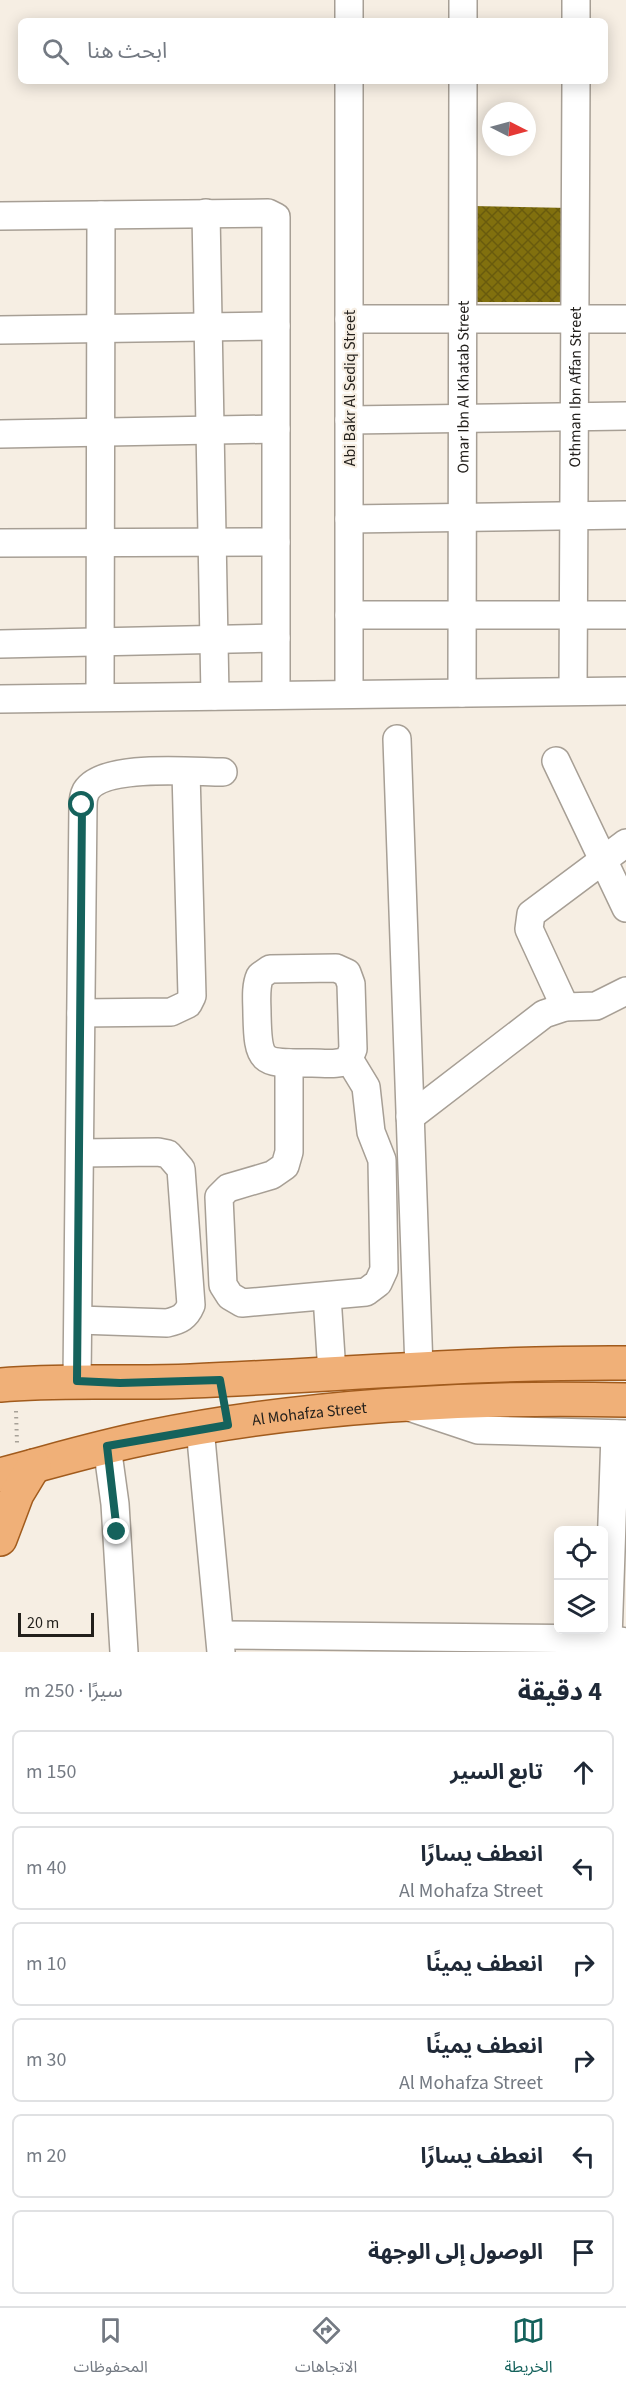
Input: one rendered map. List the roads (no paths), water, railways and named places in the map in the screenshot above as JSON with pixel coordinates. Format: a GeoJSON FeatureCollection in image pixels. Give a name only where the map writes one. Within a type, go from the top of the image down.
{"type":"FeatureCollection","features":[{"type":"Feature","properties":{"kind":"main road"},"geometry":{"type":"LineString","coordinates":[[7,1384],[220,1380],[419,1369],[626,1363]]}},
{"type":"Feature","properties":{"kind":"main road"},"geometry":{"type":"LineString","coordinates":[[214,1426],[220,1380]]}},
{"type":"Feature","properties":{"kind":"main road","name":"Al Mohafza Street"},"geometry":{"type":"LineString","coordinates":[[17,1471],[107,1446],[214,1426],[405,1405],[626,1400]]}},
{"type":"Feature","properties":{"kind":"main road"},"geometry":{"type":"LineString","coordinates":[[0,1539],[17,1494],[17,1471]]}},
{"type":"Feature","properties":{"kind":"street"},"geometry":{"type":"LineString","coordinates":[[349,0],[349,18]]}},
{"type":"Feature","properties":{"kind":"street"},"geometry":{"type":"LineString","coordinates":[[463,0],[463,18]]}},
{"type":"Feature","properties":{"kind":"street"},"geometry":{"type":"LineString","coordinates":[[576,0],[576,18]]}},
{"type":"Feature","properties":{"kind":"street","name":"Abi Bakr Al Sediq Street"},"geometry":{"type":"LineString","coordinates":[[349,84],[349,694]]}},
{"type":"Feature","properties":{"kind":"street","name":"Omar Ibn Al Khatab Street"},"geometry":{"type":"LineString","coordinates":[[462,693],[463,84]]}},
{"type":"Feature","properties":{"kind":"street","name":"Othman Ibn Affan Street"},"geometry":{"type":"LineString","coordinates":[[573,691],[576,84]]}},
{"type":"Feature","properties":{"kind":"street"},"geometry":{"type":"LineString","coordinates":[[206,213],[215,696]]}},
{"type":"Feature","properties":{"kind":"street"},"geometry":{"type":"LineString","coordinates":[[0,216],[268,213],[276,217],[276,695]]}},
{"type":"Feature","properties":{"kind":"street"},"geometry":{"type":"LineString","coordinates":[[100,215],[100,697]]}},
{"type":"Feature","properties":{"kind":"street"},"geometry":{"type":"LineString","coordinates":[[349,319],[626,319]]}},
{"type":"Feature","properties":{"kind":"street"},"geometry":{"type":"LineString","coordinates":[[0,330],[276,326]]}},
{"type":"Feature","properties":{"kind":"street"},"geometry":{"type":"LineString","coordinates":[[349,420],[626,416]]}},
{"type":"Feature","properties":{"kind":"street"},"geometry":{"type":"LineString","coordinates":[[0,434],[276,429]]}},
{"type":"Feature","properties":{"kind":"street"},"geometry":{"type":"LineString","coordinates":[[349,519],[626,515]]}},
{"type":"Feature","properties":{"kind":"street"},"geometry":{"type":"LineString","coordinates":[[0,543],[276,542]]}},
{"type":"Feature","properties":{"kind":"street"},"geometry":{"type":"LineString","coordinates":[[349,615],[626,615]]}},
{"type":"Feature","properties":{"kind":"street"},"geometry":{"type":"LineString","coordinates":[[0,644],[276,639]]}},
{"type":"Feature","properties":{"kind":"street"},"geometry":{"type":"LineString","coordinates":[[0,699],[626,691]]}},
{"type":"Feature","properties":{"kind":"street"},"geometry":{"type":"LineString","coordinates":[[397,739],[419,1369]]}},
{"type":"Feature","properties":{"kind":"street"},"geometry":{"type":"LineString","coordinates":[[556,761],[626,908]]}},
{"type":"Feature","properties":{"kind":"street"},"geometry":{"type":"LineString","coordinates":[[81,1013],[171,1012],[188,1004],[192,996],[186,772]]}},
{"type":"Feature","properties":{"kind":"street"},"geometry":{"type":"LineString","coordinates":[[77,1381],[82,805],[86,792],[95,783],[116,773],[223,772]]}},
{"type":"Feature","properties":{"kind":"street"},"geometry":{"type":"LineString","coordinates":[[565,1007],[529,929],[529,921],[536,908],[626,843]]}},
{"type":"Feature","properties":{"kind":"street"},"geometry":{"type":"LineString","coordinates":[[336,968],[347,973],[351,984],[353,1049],[349,1059],[340,1063],[289,1063],[270,1061],[257,1046],[257,982],[264,972],[270,969],[336,968]]}},
{"type":"Feature","properties":{"kind":"street"},"geometry":{"type":"LineString","coordinates":[[410,1117],[536,1020],[565,1007],[596,1006],[626,991]]}},
{"type":"Feature","properties":{"kind":"street"},"geometry":{"type":"LineString","coordinates":[[289,1063],[290,1152],[285,1166],[272,1175],[228,1188],[219,1197],[223,1285],[230,1296],[248,1304],[366,1292],[378,1283],[384,1270],[382,1160],[370,1132],[366,1087],[349,1059]]}},
{"type":"Feature","properties":{"kind":"street"},"geometry":{"type":"LineString","coordinates":[[79,1320],[167,1323],[180,1320],[188,1314],[191,1305],[180,1169],[175,1161],[158,1152],[80,1153]]}},
{"type":"Feature","properties":{"kind":"street"},"geometry":{"type":"LineString","coordinates":[[327,1296],[332,1373]]}},
{"type":"Feature","properties":{"kind":"street"},"geometry":{"type":"LineString","coordinates":[[214,1426],[221,1644],[617,1641],[621,1434],[478,1430],[405,1405]]}},
{"type":"Feature","properties":{"kind":"street"},"geometry":{"type":"LineString","coordinates":[[107,1446],[115,1504],[124,1652]]}}]}
